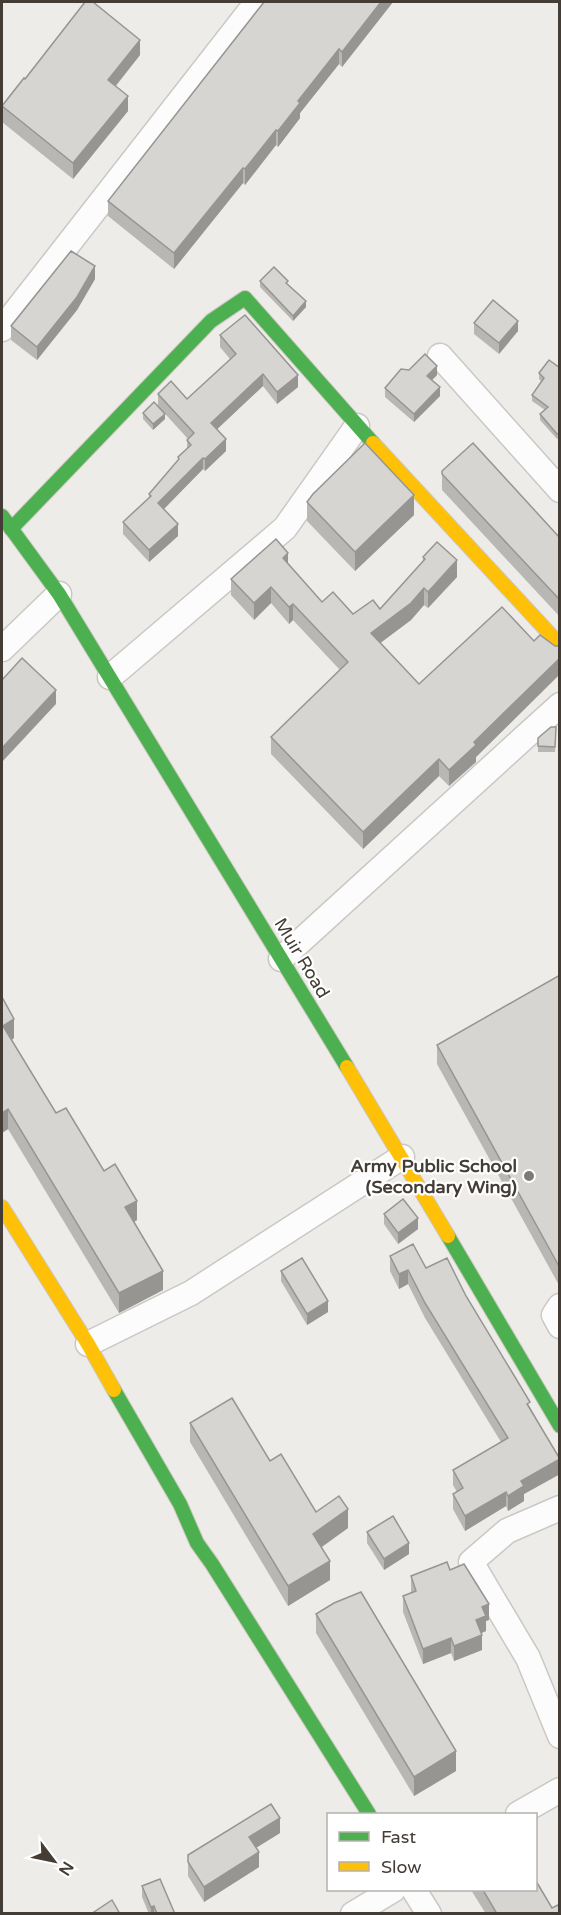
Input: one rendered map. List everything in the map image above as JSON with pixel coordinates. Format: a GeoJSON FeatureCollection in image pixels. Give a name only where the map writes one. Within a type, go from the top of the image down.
{"type":"FeatureCollection","features":[{"type":"Feature","properties":{"kind":"street"},"geometry":{"type":"LineString","coordinates":[[2,329],[258,2]]}},
{"type":"Feature","properties":{"kind":"street"},"geometry":{"type":"LineString","coordinates":[[11,529],[210,321],[245,298],[357,426],[560,645]]}},
{"type":"Feature","properties":{"kind":"street"},"geometry":{"type":"LineString","coordinates":[[441,356],[555,475]]}},
{"type":"Feature","properties":{"kind":"street"},"geometry":{"type":"LineString","coordinates":[[110,677],[285,528],[357,426]]}},
{"type":"Feature","properties":{"kind":"street","name":"Muir Road"},"geometry":{"type":"LineString","coordinates":[[2,516],[59,594],[402,1157],[553,1395],[560,1426]]}},
{"type":"Feature","properties":{"kind":"street"},"geometry":{"type":"LineString","coordinates":[[2,649],[59,594]]}},
{"type":"Feature","properties":{"kind":"street"},"geometry":{"type":"LineString","coordinates":[[281,959],[560,705]]}},
{"type":"Feature","properties":{"kind":"street"},"geometry":{"type":"LineString","coordinates":[[88,1344],[191,1293],[402,1157]]}},
{"type":"Feature","properties":{"kind":"street"},"geometry":{"type":"LineString","coordinates":[[2,1207],[88,1344],[180,1504],[196,1543],[212,1564],[368,1813]]}},
{"type":"Feature","properties":{"kind":"street"},"geometry":{"type":"LineString","coordinates":[[560,1306],[554,1315],[560,1326]]}},
{"type":"Feature","properties":{"kind":"street"},"geometry":{"type":"LineString","coordinates":[[560,1508],[507,1531],[471,1562],[528,1658],[560,1736]]}},
{"type":"Feature","properties":{"kind":"street"},"geometry":{"type":"LineString","coordinates":[[521,1813],[560,1790]]}},
{"type":"Feature","properties":{"kind":"street"},"geometry":{"type":"LineString","coordinates":[[353,1914],[391,1891]]}},
{"type":"Feature","properties":{"kind":"street"},"geometry":{"type":"LineString","coordinates":[[415,1891],[429,1914]]}},
{"type":"Feature","properties":{"kind":"building"},"geometry":{"type":"Polygon","coordinates":[[[85,2],[93,2],[140,40],[108,80],[128,96],[73,163],[2,106],[85,2]]]}},
{"type":"Feature","properties":{"kind":"building"},"geometry":{"type":"Polygon","coordinates":[[[264,2],[381,2],[342,52],[339,49],[298,101],[300,103],[278,131],[276,130],[245,169],[243,168],[174,253],[108,201],[264,2]]]}},
{"type":"Feature","properties":{"kind":"building"},"geometry":{"type":"Polygon","coordinates":[[[71,251],[95,266],[77,297],[37,347],[11,326],[71,251]]]}},
{"type":"Feature","properties":{"kind":"building"},"geometry":{"type":"Polygon","coordinates":[[[274,267],[288,281],[286,283],[306,301],[293,316],[260,281],[274,267]]]}},
{"type":"Feature","properties":{"kind":"building"},"geometry":{"type":"Polygon","coordinates":[[[493,300],[518,321],[499,343],[474,323],[493,300]]]}},
{"type":"Feature","properties":{"kind":"building"},"geometry":{"type":"Polygon","coordinates":[[[245,315],[298,375],[277,392],[263,374],[211,423],[226,439],[205,459],[203,458],[158,503],[178,524],[149,550],[123,522],[151,496],[149,494],[179,459],[178,457],[191,445],[187,440],[194,433],[158,394],[171,381],[187,399],[236,354],[220,335],[245,315]]]}},
{"type":"Feature","properties":{"kind":"building"},"geometry":{"type":"Polygon","coordinates":[[[425,354],[437,366],[427,376],[440,387],[414,414],[385,388],[401,369],[409,370],[425,354]]]}},
{"type":"Feature","properties":{"kind":"building"},"geometry":{"type":"Polygon","coordinates":[[[549,360],[560,368],[560,432],[557,434],[540,414],[548,407],[532,395],[544,378],[539,373],[549,360]]]}},
{"type":"Feature","properties":{"kind":"building"},"geometry":{"type":"Polygon","coordinates":[[[154,402],[165,414],[153,424],[143,413],[154,402]]]}},
{"type":"Feature","properties":{"kind":"building"},"geometry":{"type":"Polygon","coordinates":[[[365,443],[414,495],[355,552],[307,502],[365,443]]]}},
{"type":"Feature","properties":{"kind":"building"},"geometry":{"type":"Polygon","coordinates":[[[473,443],[560,538],[560,600],[442,474],[442,471],[473,443]]]}},
{"type":"Feature","properties":{"kind":"building"},"geometry":{"type":"Polygon","coordinates":[[[276,539],[288,553],[283,558],[322,602],[333,592],[353,614],[373,600],[380,609],[425,559],[423,557],[437,542],[457,560],[428,592],[424,588],[411,603],[371,633],[419,684],[502,607],[534,641],[540,635],[555,646],[560,646],[560,658],[474,742],[476,745],[449,770],[439,759],[363,832],[271,737],[348,662],[293,604],[289,607],[271,587],[254,603],[231,579],[276,539]]]}},
{"type":"Feature","properties":{"kind":"building"},"geometry":{"type":"Polygon","coordinates":[[[22,658],[56,690],[2,748],[2,680],[22,658]]]}},
{"type":"Feature","properties":{"kind":"building"},"geometry":{"type":"Polygon","coordinates":[[[551,727],[556,727],[555,747],[538,746],[538,738],[551,727]]]}},
{"type":"Feature","properties":{"kind":"building","name":"Army Public School (Secondary Wing)"},"geometry":{"type":"Polygon","coordinates":[[[560,975],[560,1268],[437,1045],[560,975]]]}},
{"type":"Feature","properties":{"kind":"building"},"geometry":{"type":"Polygon","coordinates":[[[2,997],[14,1019],[3,1026],[56,1113],[66,1108],[104,1171],[115,1164],[137,1201],[125,1207],[163,1271],[119,1293],[8,1109],[2,1113],[2,997]]]}},
{"type":"Feature","properties":{"kind":"building"},"geometry":{"type":"Polygon","coordinates":[[[403,1199],[418,1218],[398,1233],[384,1214],[403,1199]]]}},
{"type":"Feature","properties":{"kind":"building"},"geometry":{"type":"Polygon","coordinates":[[[413,1244],[426,1268],[447,1258],[466,1296],[530,1402],[527,1404],[560,1459],[521,1481],[524,1486],[508,1496],[506,1492],[465,1516],[453,1494],[463,1488],[453,1470],[508,1438],[425,1303],[408,1270],[399,1274],[390,1256],[413,1244]]]}},
{"type":"Feature","properties":{"kind":"building"},"geometry":{"type":"Polygon","coordinates":[[[302,1258],[328,1301],[307,1314],[281,1271],[302,1258]]]}},
{"type":"Feature","properties":{"kind":"building"},"geometry":{"type":"Polygon","coordinates":[[[232,1398],[270,1461],[281,1454],[316,1512],[339,1496],[348,1509],[313,1534],[330,1561],[288,1586],[190,1423],[232,1398]]]}},
{"type":"Feature","properties":{"kind":"building"},"geometry":{"type":"Polygon","coordinates":[[[393,1516],[409,1543],[384,1559],[367,1532],[393,1516]]]}},
{"type":"Feature","properties":{"kind":"building"},"geometry":{"type":"Polygon","coordinates":[[[447,1562],[450,1570],[464,1564],[489,1604],[482,1607],[486,1616],[476,1620],[482,1635],[454,1646],[451,1638],[423,1649],[403,1596],[416,1591],[411,1576],[447,1562]]]}},
{"type":"Feature","properties":{"kind":"building"},"geometry":{"type":"Polygon","coordinates":[[[361,1592],[456,1751],[414,1777],[316,1614],[334,1603],[361,1592]]]}},
{"type":"Feature","properties":{"kind":"building"},"geometry":{"type":"Polygon","coordinates":[[[271,1804],[280,1818],[249,1837],[259,1852],[204,1887],[188,1862],[188,1855],[271,1804]]]}},
{"type":"Feature","properties":{"kind":"building"},"geometry":{"type":"Polygon","coordinates":[[[160,1879],[175,1914],[157,1914],[154,1906],[151,1907],[142,1886],[160,1879]]]}},
{"type":"Feature","properties":{"kind":"building"},"geometry":{"type":"Polygon","coordinates":[[[537,1883],[552,1908],[560,1904],[560,1914],[497,1914],[484,1891],[537,1891],[537,1883]]]}},
{"type":"Feature","properties":{"kind":"building"},"geometry":{"type":"Polygon","coordinates":[[[112,1900],[120,1914],[91,1914],[112,1900]]]}},
{"type":"Feature","properties":{"kind":"traffic: fast"},"geometry":{"type":"LineString","coordinates":[[11,529],[211,321],[245,298],[373,443]]}},
{"type":"Feature","properties":{"kind":"traffic: fast"},"geometry":{"type":"LineString","coordinates":[[2,516],[59,594],[347,1067]]}},
{"type":"Feature","properties":{"kind":"traffic: fast"},"geometry":{"type":"LineString","coordinates":[[448,1236],[560,1426]]}},
{"type":"Feature","properties":{"kind":"traffic: fast"},"geometry":{"type":"LineString","coordinates":[[114,1390],[180,1504],[197,1543],[368,1813]]}},
{"type":"Feature","properties":{"kind":"traffic: slow"},"geometry":{"type":"LineString","coordinates":[[373,443],[560,645]]}},
{"type":"Feature","properties":{"kind":"traffic: slow"},"geometry":{"type":"LineString","coordinates":[[347,1067],[448,1236]]}},
{"type":"Feature","properties":{"kind":"traffic: slow"},"geometry":{"type":"LineString","coordinates":[[2,1207],[88,1344],[114,1390]]}},
{"type":"Feature","properties":{"kind":"place","name":"Army Public School (Secondary Wing)"},"geometry":{"type":"Point","coordinates":[529,1176]}}]}
